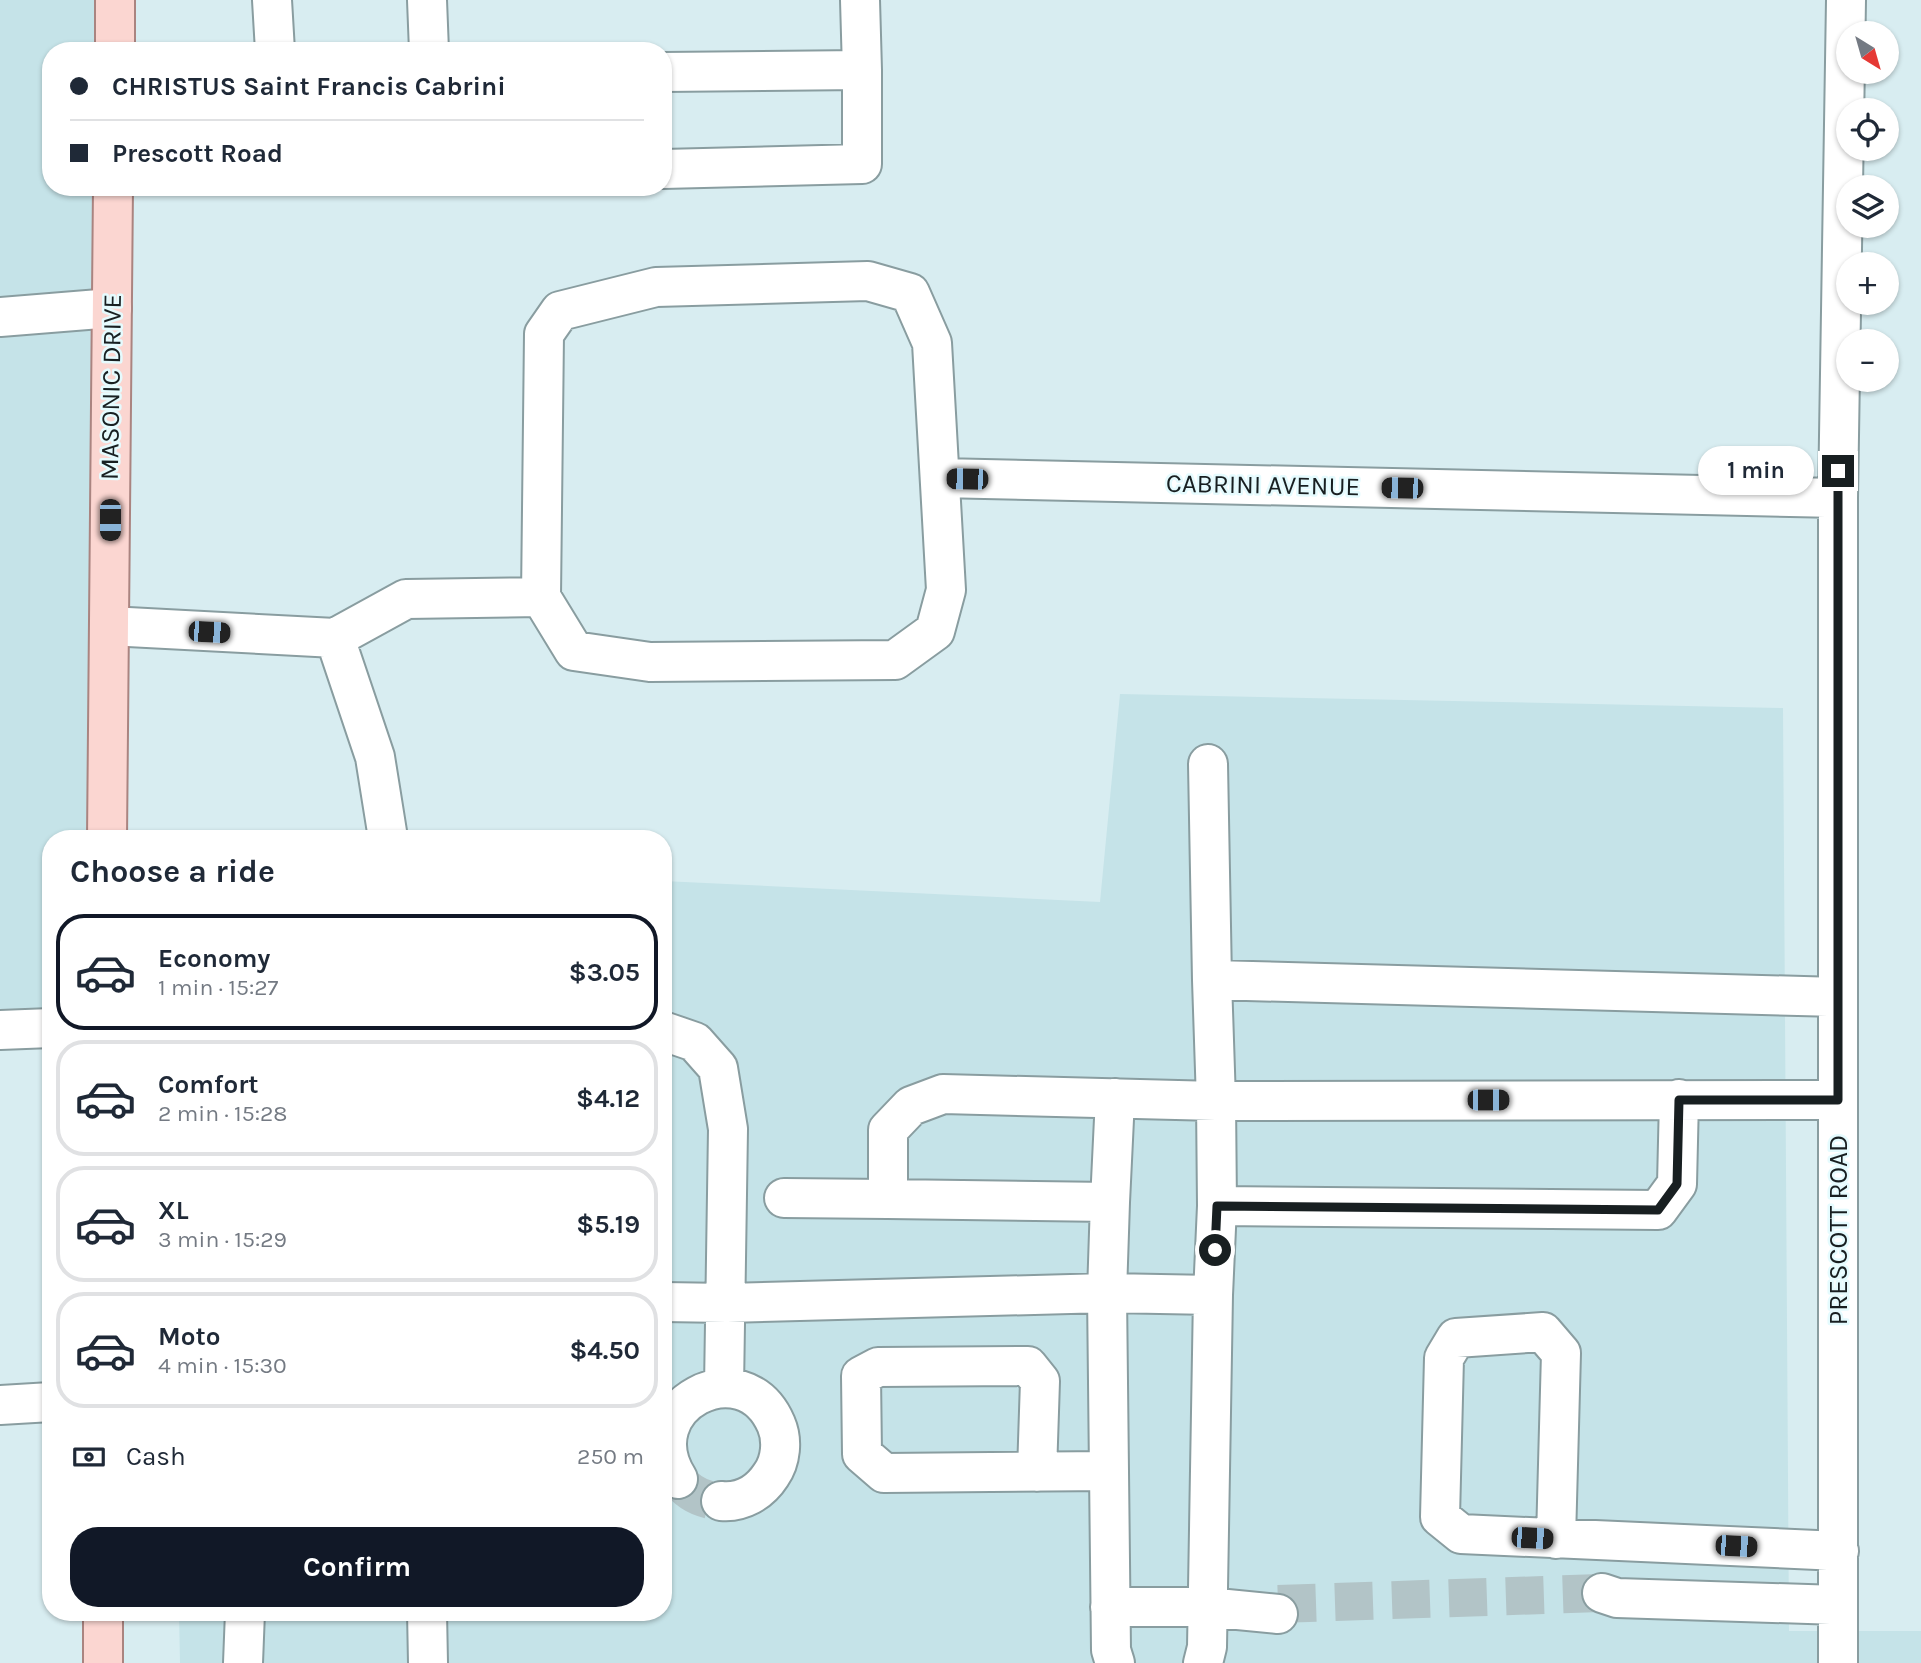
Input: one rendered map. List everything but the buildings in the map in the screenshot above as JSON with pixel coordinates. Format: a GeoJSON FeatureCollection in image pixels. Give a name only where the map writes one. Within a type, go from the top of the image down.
{"type":"FeatureCollection","features":[{"type":"Feature","properties":{"kind":"main road"},"geometry":{"type":"LineString","coordinates":[[115,0],[115,42]]}},
{"type":"Feature","properties":{"kind":"main road","name":"MASONIC DRIVE"},"geometry":{"type":"LineString","coordinates":[[107,830],[113,196]]}},
{"type":"Feature","properties":{"kind":"main road"},"geometry":{"type":"LineString","coordinates":[[103,1621],[103,1663]]}},
{"type":"Feature","properties":{"kind":"street"},"geometry":{"type":"LineString","coordinates":[[272,0],[274,42]]}},
{"type":"Feature","properties":{"kind":"street"},"geometry":{"type":"LineString","coordinates":[[427,0],[429,42]]}},
{"type":"Feature","properties":{"kind":"street"},"geometry":{"type":"LineString","coordinates":[[672,169],[862,164],[860,0]]}},
{"type":"Feature","properties":{"kind":"street","name":"PRESCOTT ROAD"},"geometry":{"type":"LineString","coordinates":[[1839,1663],[1838,498],[1846,0]]}},
{"type":"Feature","properties":{"kind":"street"},"geometry":{"type":"LineString","coordinates":[[672,72],[862,70]]}},
{"type":"Feature","properties":{"kind":"street"},"geometry":{"type":"LineString","coordinates":[[868,281],[910,293],[932,343],[946,590],[935,631],[895,660],[650,662],[574,651],[541,597],[544,334],[560,311],[656,287],[868,281]]}},
{"type":"Feature","properties":{"kind":"street"},"geometry":{"type":"LineString","coordinates":[[0,317],[112,308]]}},
{"type":"Feature","properties":{"kind":"street","name":"CABRINI AVENUE"},"geometry":{"type":"LineString","coordinates":[[940,478],[1838,498]]}},
{"type":"Feature","properties":{"kind":"street"},"geometry":{"type":"LineString","coordinates":[[109,626],[335,638],[406,599],[541,597]]}},
{"type":"Feature","properties":{"kind":"street"},"geometry":{"type":"LineString","coordinates":[[335,638],[375,758],[387,830]]}},
{"type":"Feature","properties":{"kind":"street"},"geometry":{"type":"LineString","coordinates":[[1203,1663],[1207,1647],[1217,1206],[1208,764]]}},
{"type":"Feature","properties":{"kind":"street"},"geometry":{"type":"LineString","coordinates":[[1212,980],[1838,997]]}},
{"type":"Feature","properties":{"kind":"street"},"geometry":{"type":"LineString","coordinates":[[0,1030],[42,1028]]}},
{"type":"Feature","properties":{"kind":"street"},"geometry":{"type":"LineString","coordinates":[[672,1034],[695,1042],[718,1068],[728,1129],[724,1388]]}},
{"type":"Feature","properties":{"kind":"street"},"geometry":{"type":"LineString","coordinates":[[888,1199],[888,1130],[911,1106],[943,1094],[1216,1101],[1838,1100]]}},
{"type":"Feature","properties":{"kind":"street"},"geometry":{"type":"LineString","coordinates":[[1115,1098],[1107,1293],[1110,1606],[1111,1650],[1115,1663]]}},
{"type":"Feature","properties":{"kind":"street"},"geometry":{"type":"LineString","coordinates":[[1217,1206],[1658,1210],[1677,1184],[1679,1100]]}},
{"type":"Feature","properties":{"kind":"street"},"geometry":{"type":"LineString","coordinates":[[784,1198],[1110,1202]]}},
{"type":"Feature","properties":{"kind":"street"},"geometry":{"type":"LineString","coordinates":[[672,1302],[1107,1293],[1213,1295]]}},
{"type":"Feature","properties":{"kind":"street"},"geometry":{"type":"LineString","coordinates":[[1556,1539],[1561,1353],[1543,1332],[1457,1338],[1444,1358],[1440,1517],[1461,1534],[1556,1539],[1839,1550]]}},
{"type":"Feature","properties":{"kind":"street"},"geometry":{"type":"LineString","coordinates":[[1037,1472],[1040,1381],[1028,1366],[878,1367],[860,1376],[862,1454],[884,1472],[1037,1472],[1108,1471]]}},
{"type":"Feature","properties":{"kind":"street"},"geometry":{"type":"LineString","coordinates":[[672,1421],[688,1400],[705,1391],[724,1388],[743,1391],[760,1400],[772,1415],[780,1432],[780,1451],[775,1470],[764,1485],[749,1496],[731,1502],[721,1501]]}},
{"type":"Feature","properties":{"kind":"street"},"geometry":{"type":"LineString","coordinates":[[0,1405],[42,1403]]}},
{"type":"Feature","properties":{"kind":"street"},"geometry":{"type":"LineString","coordinates":[[672,1469],[678,1479]]}},
{"type":"Feature","properties":{"kind":"street"},"geometry":{"type":"LineString","coordinates":[[1607,1599],[1838,1605]]}},
{"type":"Feature","properties":{"kind":"street"},"geometry":{"type":"LineString","coordinates":[[1110,1606],[1274,1610]]}},
{"type":"Feature","properties":{"kind":"street"},"geometry":{"type":"LineString","coordinates":[[243,1663],[245,1621]]}},
{"type":"Feature","properties":{"kind":"street"},"geometry":{"type":"LineString","coordinates":[[427,1621],[428,1663]]}},
{"type":"Feature","properties":{"kind":"shaded area"},"geometry":{"type":"Polygon","coordinates":[[[0,0],[115,0],[115,42],[42,42],[42,196],[113,196],[107,830],[42,830],[42,1028],[0,1030],[0,0]]]}},
{"type":"Feature","properties":{"kind":"shaded area"},"geometry":{"type":"Polygon","coordinates":[[[1120,694],[1783,708],[1789,1631],[1921,1631],[1921,1663],[180,1663],[179,1621],[672,1621],[672,881],[1100,902],[1120,694]]]}},
{"type":"Feature","properties":{"kind":"tunnel"},"geometry":{"type":"LineString","coordinates":[[678,1479],[697,1495],[721,1501]]}},
{"type":"Feature","properties":{"kind":"tunnel"},"geometry":{"type":"LineString","coordinates":[[1278,1604],[1602,1593]]}},
{"type":"Feature","properties":{"kind":"route"},"geometry":{"type":"LineString","coordinates":[[1215,1250],[1217,1206],[1658,1210],[1677,1184],[1679,1100],[1838,1100],[1838,471]]}}]}
